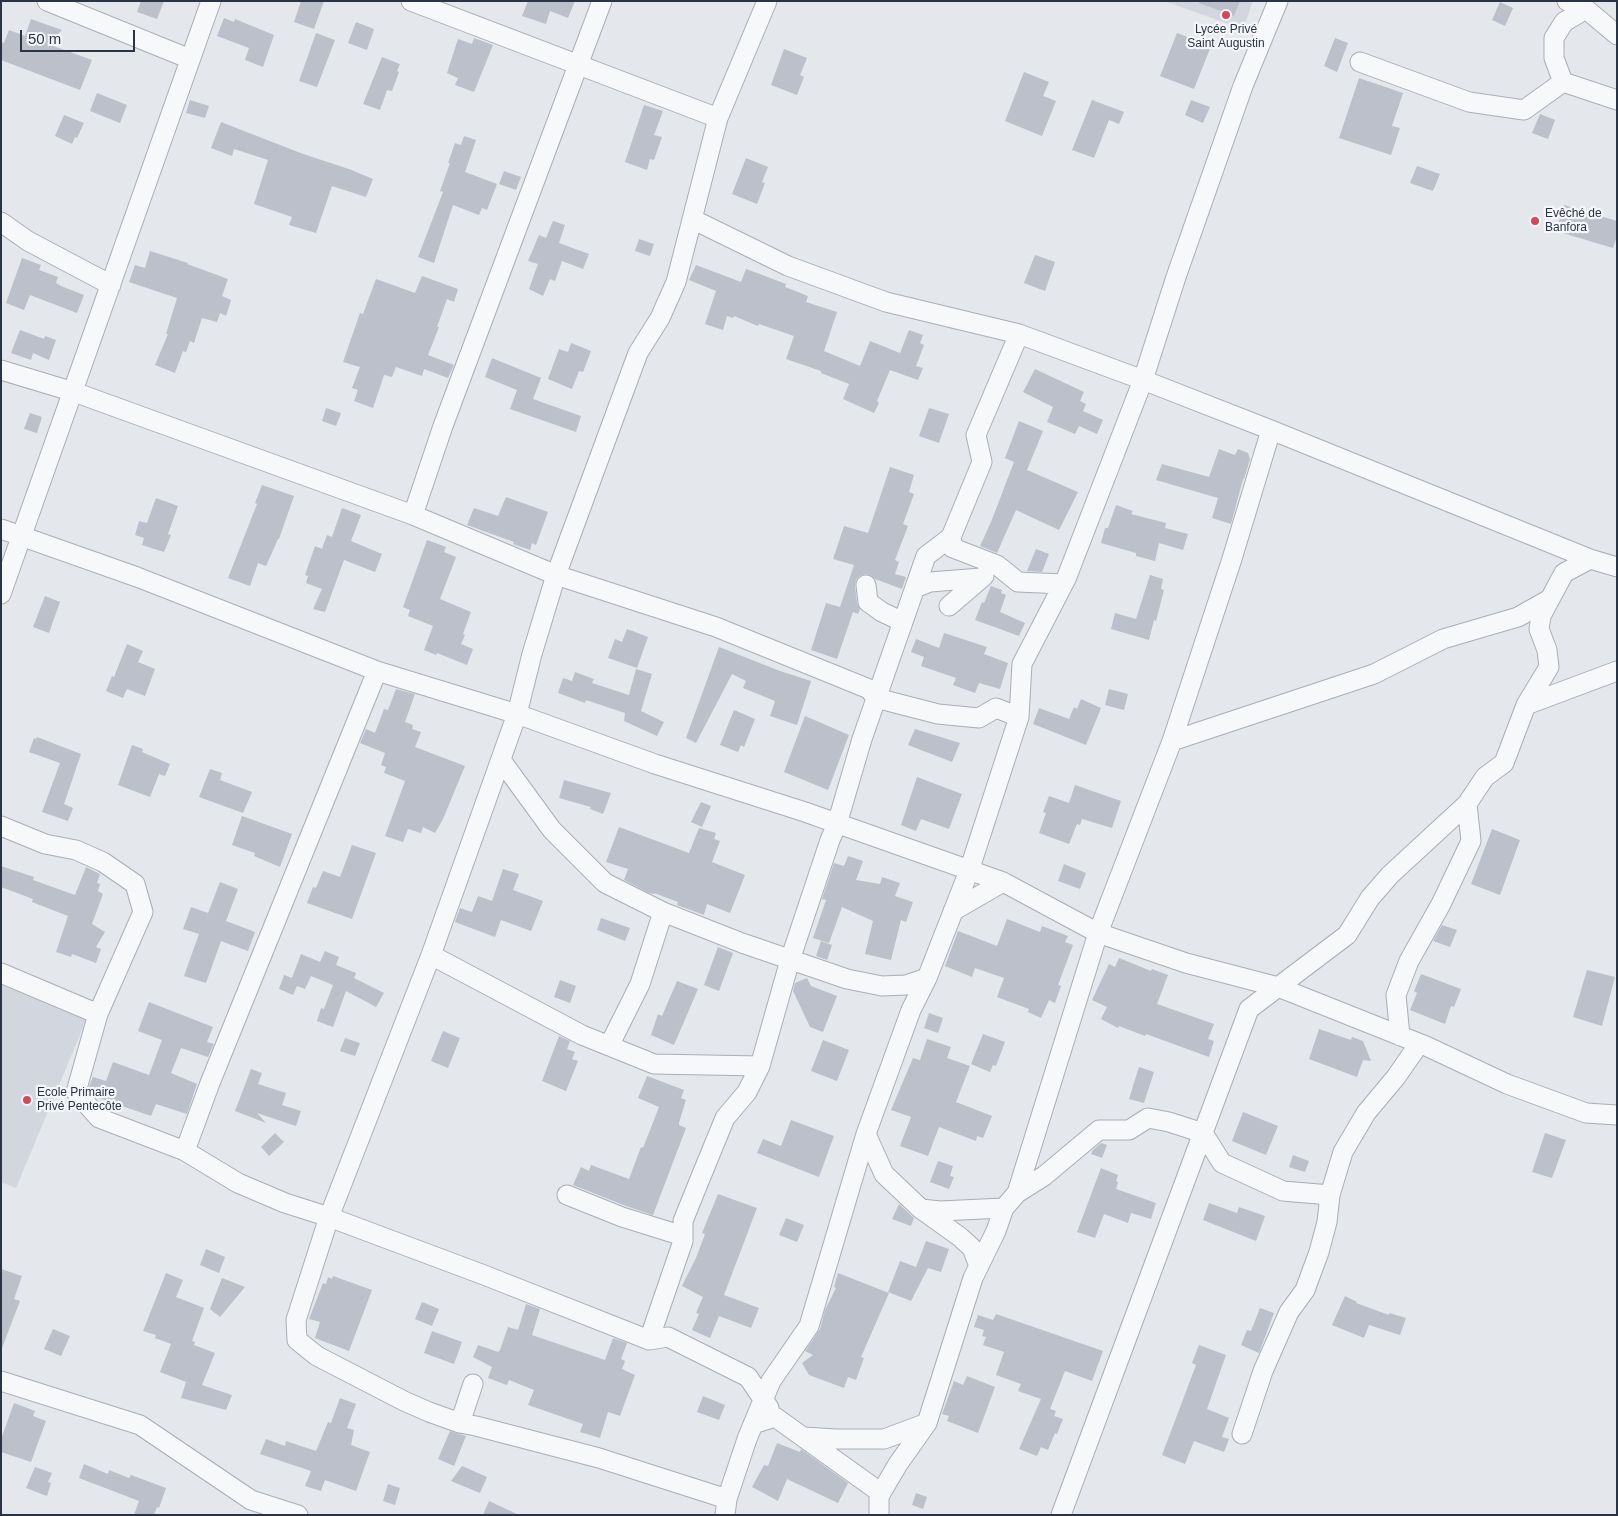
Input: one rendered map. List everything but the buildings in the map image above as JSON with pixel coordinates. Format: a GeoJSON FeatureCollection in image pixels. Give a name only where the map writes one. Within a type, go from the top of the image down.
{"type":"FeatureCollection","features":[{"type":"Feature","properties":{"kind":"street"},"geometry":{"type":"LineString","coordinates":[[47,1],[190,59]]}},
{"type":"Feature","properties":{"kind":"street"},"geometry":{"type":"LineString","coordinates":[[1,594],[211,1]]}},
{"type":"Feature","properties":{"kind":"street"},"geometry":{"type":"LineString","coordinates":[[411,1],[718,118]]}},
{"type":"Feature","properties":{"kind":"street"},"geometry":{"type":"LineString","coordinates":[[413,515],[443,426],[602,1]]}},
{"type":"Feature","properties":{"kind":"street"},"geometry":{"type":"LineString","coordinates":[[767,1],[718,118],[676,282],[660,318],[638,353],[556,575],[532,654],[517,714],[501,760],[430,955],[329,1217],[296,1320],[297,1340],[316,1356],[404,1401],[460,1423],[598,1458],[726,1507],[753,1424],[770,1381],[809,1326],[866,1134],[911,1010],[927,978],[969,870],[1019,717],[1022,664],[1063,584],[1143,380],[1176,277],[1244,86],[1278,1]]}},
{"type":"Feature","properties":{"kind":"street"},"geometry":{"type":"LineString","coordinates":[[1567,1],[1586,9],[1617,35]]}},
{"type":"Feature","properties":{"kind":"street"},"geometry":{"type":"LineString","coordinates":[[1563,82],[1554,58],[1554,38],[1564,22],[1586,9]]}},
{"type":"Feature","properties":{"kind":"street"},"geometry":{"type":"LineString","coordinates":[[1360,62],[1469,102],[1524,110],[1563,82]]}},
{"type":"Feature","properties":{"kind":"street"},"geometry":{"type":"LineString","coordinates":[[1563,82],[1617,100]]}},
{"type":"Feature","properties":{"kind":"street"},"geometry":{"type":"LineString","coordinates":[[692,219],[788,266],[886,302],[1020,334],[1271,430],[1590,559],[1617,567]]}},
{"type":"Feature","properties":{"kind":"street"},"geometry":{"type":"LineString","coordinates":[[1,222],[28,241],[111,286]]}},
{"type":"Feature","properties":{"kind":"street"},"geometry":{"type":"LineString","coordinates":[[649,1340],[683,1236],[683,1221],[725,1118],[747,1092],[760,1066],[790,960],[837,824],[876,698],[926,556],[951,537],[982,462],[976,435],[1020,334]]}},
{"type":"Feature","properties":{"kind":"street"},"geometry":{"type":"LineString","coordinates":[[1,370],[74,392],[413,515],[556,575],[716,627],[869,689],[876,698],[938,714],[978,718],[996,708],[1019,717]]}},
{"type":"Feature","properties":{"kind":"street"},"geometry":{"type":"LineString","coordinates":[[1017,1193],[1098,933],[1172,741],[1231,562],[1271,430]]}},
{"type":"Feature","properties":{"kind":"street"},"geometry":{"type":"LineString","coordinates":[[1,529],[137,577],[377,671],[517,714],[655,764],[969,870],[1002,882],[1098,933],[1186,963],[1278,987],[1400,1036],[1525,1091],[1586,1113],[1617,1115]]}},
{"type":"Feature","properties":{"kind":"street"},"geometry":{"type":"LineString","coordinates":[[951,537],[953,548],[996,565],[1018,582],[1063,584]]}},
{"type":"Feature","properties":{"kind":"street"},"geometry":{"type":"LineString","coordinates":[[1062,1515],[1249,1009],[1347,935],[1370,898],[1390,875],[1467,804],[1484,777],[1504,763],[1526,705],[1549,667],[1547,650],[1539,629],[1541,616],[1564,573],[1590,559]]}},
{"type":"Feature","properties":{"kind":"street"},"geometry":{"type":"LineString","coordinates":[[949,606],[996,565]]}},
{"type":"Feature","properties":{"kind":"street"},"geometry":{"type":"LineString","coordinates":[[915,588],[930,582],[981,578]]}},
{"type":"Feature","properties":{"kind":"street"},"geometry":{"type":"LineString","coordinates":[[866,585],[868,602],[882,612],[903,622]]}},
{"type":"Feature","properties":{"kind":"street"},"geometry":{"type":"LineString","coordinates":[[1172,741],[1374,674],[1443,639],[1518,616],[1550,599]]}},
{"type":"Feature","properties":{"kind":"street"},"geometry":{"type":"LineString","coordinates":[[185,1151],[210,1083],[377,671]]}},
{"type":"Feature","properties":{"kind":"street"},"geometry":{"type":"LineString","coordinates":[[1526,705],[1617,672]]}},
{"type":"Feature","properties":{"kind":"street"},"geometry":{"type":"LineString","coordinates":[[501,760],[552,830],[605,884],[662,912],[790,960],[847,979],[882,986],[906,985],[927,978]]}},
{"type":"Feature","properties":{"kind":"street"},"geometry":{"type":"LineString","coordinates":[[1400,1036],[1396,995],[1409,961],[1441,904],[1471,841],[1467,804]]}},
{"type":"Feature","properties":{"kind":"street"},"geometry":{"type":"LineString","coordinates":[[1,826],[46,844],[76,850],[103,862],[135,884],[143,912],[98,1014],[76,1092],[99,1118],[185,1151],[246,1186],[285,1203],[329,1217],[484,1275],[649,1340],[668,1337],[748,1377],[776,1417],[880,1493]]}},
{"type":"Feature","properties":{"kind":"street"},"geometry":{"type":"LineString","coordinates":[[953,911],[1002,882]]}},
{"type":"Feature","properties":{"kind":"street"},"geometry":{"type":"LineString","coordinates":[[609,1046],[640,984],[662,912]]}},
{"type":"Feature","properties":{"kind":"street"},"geometry":{"type":"LineString","coordinates":[[430,955],[582,1035],[654,1064],[760,1066]]}},
{"type":"Feature","properties":{"kind":"street"},"geometry":{"type":"LineString","coordinates":[[1,973],[98,1014]]}},
{"type":"Feature","properties":{"kind":"street"},"geometry":{"type":"LineString","coordinates":[[1242,1434],[1264,1371],[1289,1312],[1305,1290],[1319,1252],[1327,1222],[1330,1194],[1343,1152],[1366,1113],[1396,1078],[1419,1044]]}},
{"type":"Feature","properties":{"kind":"street"},"geometry":{"type":"LineString","coordinates":[[879,1515],[880,1493],[927,1423],[973,1278],[996,1230],[1004,1208],[1017,1193],[1044,1176],[1099,1130],[1129,1130],[1148,1118],[1169,1122],[1203,1133],[1222,1163],[1283,1191],[1330,1194]]}},
{"type":"Feature","properties":{"kind":"street"},"geometry":{"type":"LineString","coordinates":[[866,1134],[884,1174],[921,1209],[972,1248],[979,1266]]}},
{"type":"Feature","properties":{"kind":"street"},"geometry":{"type":"LineString","coordinates":[[1190,1170],[1222,1163]]}},
{"type":"Feature","properties":{"kind":"street"},"geometry":{"type":"LineString","coordinates":[[567,1195],[622,1217],[683,1236]]}},
{"type":"Feature","properties":{"kind":"street"},"geometry":{"type":"LineString","coordinates":[[921,1209],[940,1211],[1004,1208]]}},
{"type":"Feature","properties":{"kind":"street"},"geometry":{"type":"LineString","coordinates":[[1,1381],[140,1425],[251,1500],[298,1515]]}},
{"type":"Feature","properties":{"kind":"street"},"geometry":{"type":"LineString","coordinates":[[460,1423],[474,1384]]}},
{"type":"Feature","properties":{"kind":"street"},"geometry":{"type":"LineString","coordinates":[[753,1424],[776,1417]]}},
{"type":"Feature","properties":{"kind":"street"},"geometry":{"type":"LineString","coordinates":[[803,1437],[884,1439],[927,1423]]}},
{"type":"Feature","properties":{"kind":"shaded area","name":"Lycée Privé Saint Augustin"},"geometry":{"type":"Polygon","coordinates":[[[1164,1],[1253,1],[1243,29],[1164,1]]]}},
{"type":"Feature","properties":{"kind":"shaded area","name":"Ecole Primaire Privé Pentecôte"},"geometry":{"type":"Polygon","coordinates":[[[1,983],[87,1018],[16,1188],[1,1182],[1,983]]]}},
{"type":"Feature","properties":{"kind":"place","name":"Lycée Privé Saint Augustin"},"geometry":{"type":"Point","coordinates":[1226,15]}},
{"type":"Feature","properties":{"kind":"place","name":"Evêché de Banfora"},"geometry":{"type":"Point","coordinates":[1535,221]}},
{"type":"Feature","properties":{"kind":"place","name":"Ecole Primaire Privé Pentecôte"},"geometry":{"type":"Point","coordinates":[27,1100]}}]}
